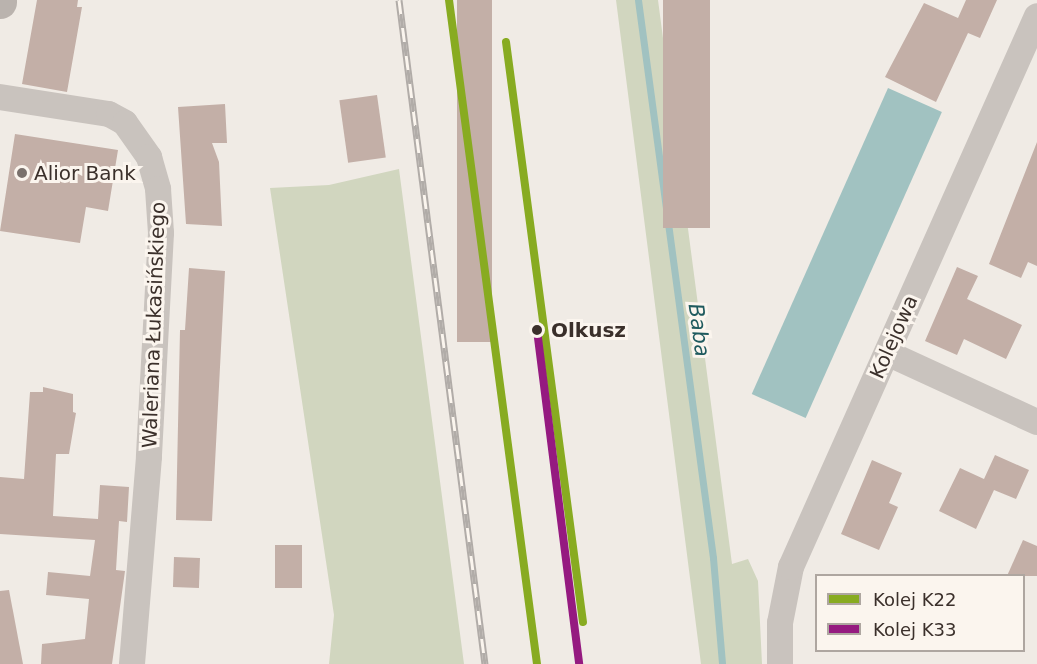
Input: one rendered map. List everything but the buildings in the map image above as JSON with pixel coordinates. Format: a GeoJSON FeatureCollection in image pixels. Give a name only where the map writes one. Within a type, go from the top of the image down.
{"type":"FeatureCollection","features":[{"type":"Feature","properties":{"kind":"street","name":"Kolejowa"},"geometry":{"type":"LineString","coordinates":[[780,664],[780,623],[791,567],[1037,16]]}},
{"type":"Feature","properties":{"kind":"street","name":"Waleriana Łukasińskiego"},"geometry":{"type":"LineString","coordinates":[[0,97],[109,114],[125,123],[149,157],[158,189],[161,233],[150,433],[132,664]]}},
{"type":"Feature","properties":{"kind":"street"},"geometry":{"type":"LineString","coordinates":[[887,353],[1037,422]]}},
{"type":"Feature","properties":{"kind":"green space"},"geometry":{"type":"Polygon","coordinates":[[[616,0],[658,0],[732,564],[748,559],[758,581],[762,664],[701,664],[616,0]]]}},
{"type":"Feature","properties":{"kind":"green space"},"geometry":{"type":"Polygon","coordinates":[[[399,169],[464,664],[329,664],[334,615],[270,188],[329,185],[399,169]]]}},
{"type":"Feature","properties":{"kind":"water"},"geometry":{"type":"Polygon","coordinates":[[[888,88],[942,112],[806,418],[752,394],[888,88]]]}},
{"type":"Feature","properties":{"kind":"waterway","name":"Baba"},"geometry":{"type":"LineString","coordinates":[[638,0],[713,558],[722,664]]}},
{"type":"Feature","properties":{"kind":"railway"},"geometry":{"type":"LineString","coordinates":[[399,0],[485,664]]}},
{"type":"Feature","properties":{"kind":"rail line","name":"K22"},"geometry":{"type":"LineString","coordinates":[[449,0],[537,664]]}},
{"type":"Feature","properties":{"kind":"rail line","name":"K22"},"geometry":{"type":"LineString","coordinates":[[506,42],[583,622]]}},
{"type":"Feature","properties":{"kind":"rail line","name":"K33"},"geometry":{"type":"LineString","coordinates":[[537,330],[579,664]]}},
{"type":"Feature","properties":{"kind":"place","name":"Alior Bank"},"geometry":{"type":"Point","coordinates":[22,173]}},
{"type":"Feature","properties":{"kind":"place","name":"Olkusz"},"geometry":{"type":"Point","coordinates":[537,330]}}]}
